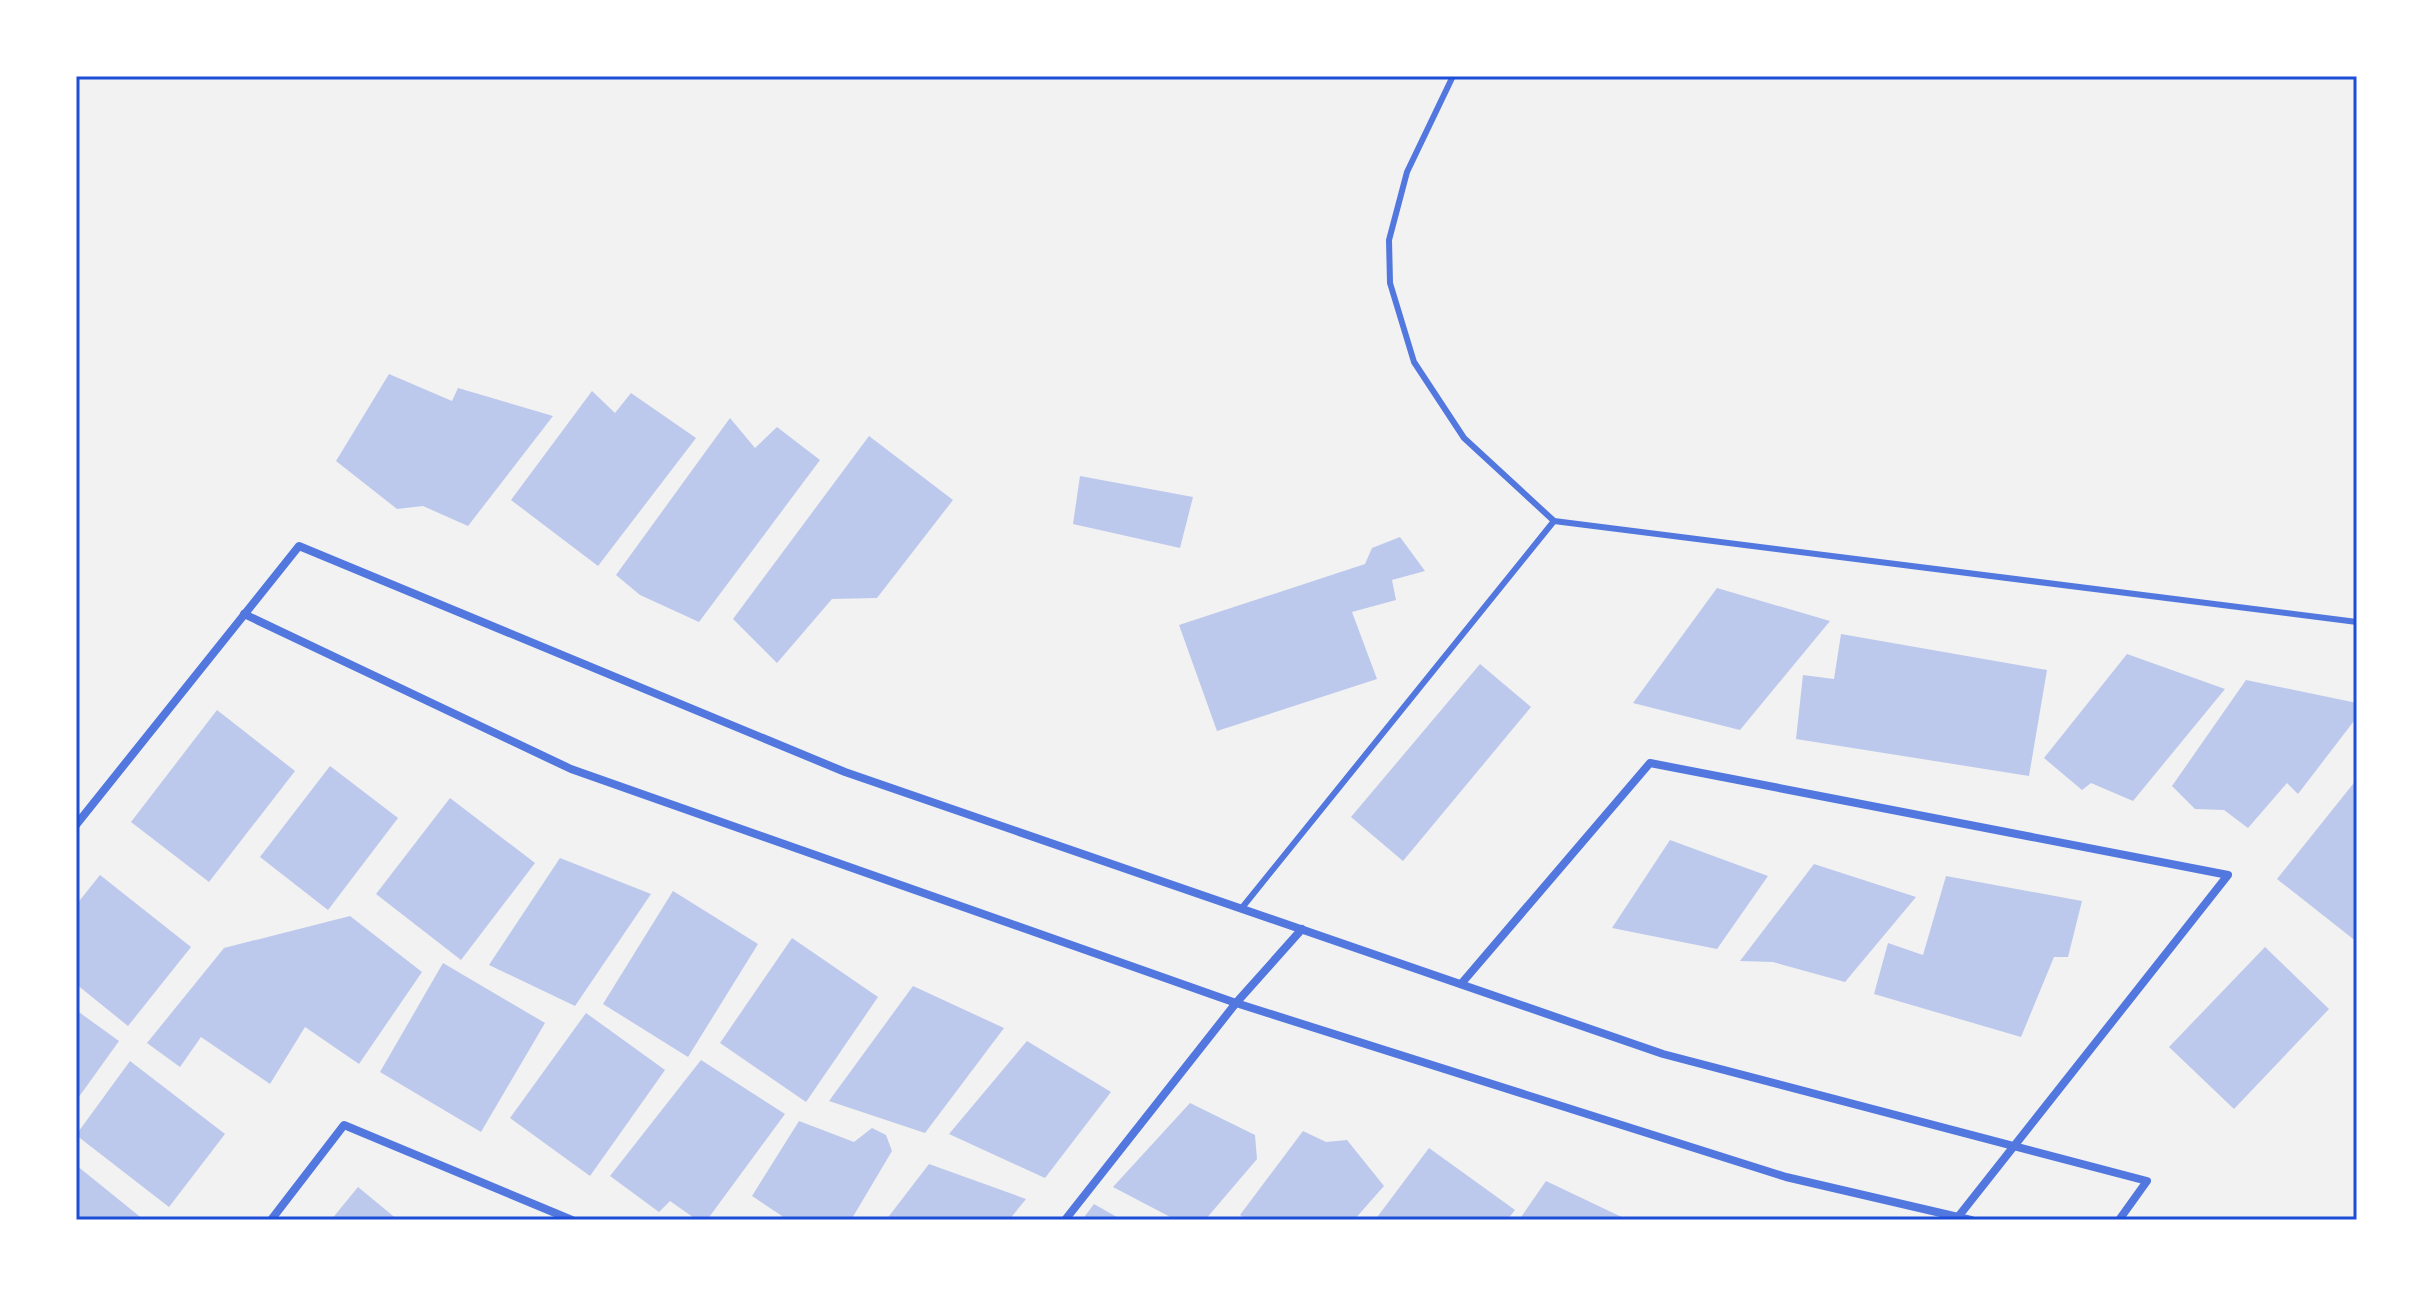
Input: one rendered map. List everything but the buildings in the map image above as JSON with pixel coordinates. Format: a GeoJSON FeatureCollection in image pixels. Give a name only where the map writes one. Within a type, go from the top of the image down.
{"type":"FeatureCollection","features":[{"type":"Feature","properties":{"kind":"street"},"geometry":{"type":"LineString","coordinates":[[76,825],[299,546],[845,772],[1241,909],[1663,1054],[2147,1181],[2119,1220]]}},
{"type":"Feature","properties":{"kind":"street"},"geometry":{"type":"LineString","coordinates":[[244,614],[571,769],[1236,1003],[1786,1177],[1971,1220]]}},
{"type":"Feature","properties":{"kind":"street"},"geometry":{"type":"LineString","coordinates":[[1461,984],[1650,763],[2228,875],[1958,1217]]}},
{"type":"Feature","properties":{"kind":"street"},"geometry":{"type":"LineString","coordinates":[[1065,1220],[1236,1003],[1302,929]]}},
{"type":"Feature","properties":{"kind":"street"},"geometry":{"type":"LineString","coordinates":[[271,1220],[344,1125],[572,1220]]}},
{"type":"Feature","properties":{"kind":"lane"},"geometry":{"type":"LineString","coordinates":[[1453,76],[1407,172],[1389,240],[1390,283],[1414,362],[1464,438],[1554,521],[2357,622]]}},
{"type":"Feature","properties":{"kind":"lane"},"geometry":{"type":"LineString","coordinates":[[1241,909],[1554,521]]}}]}
